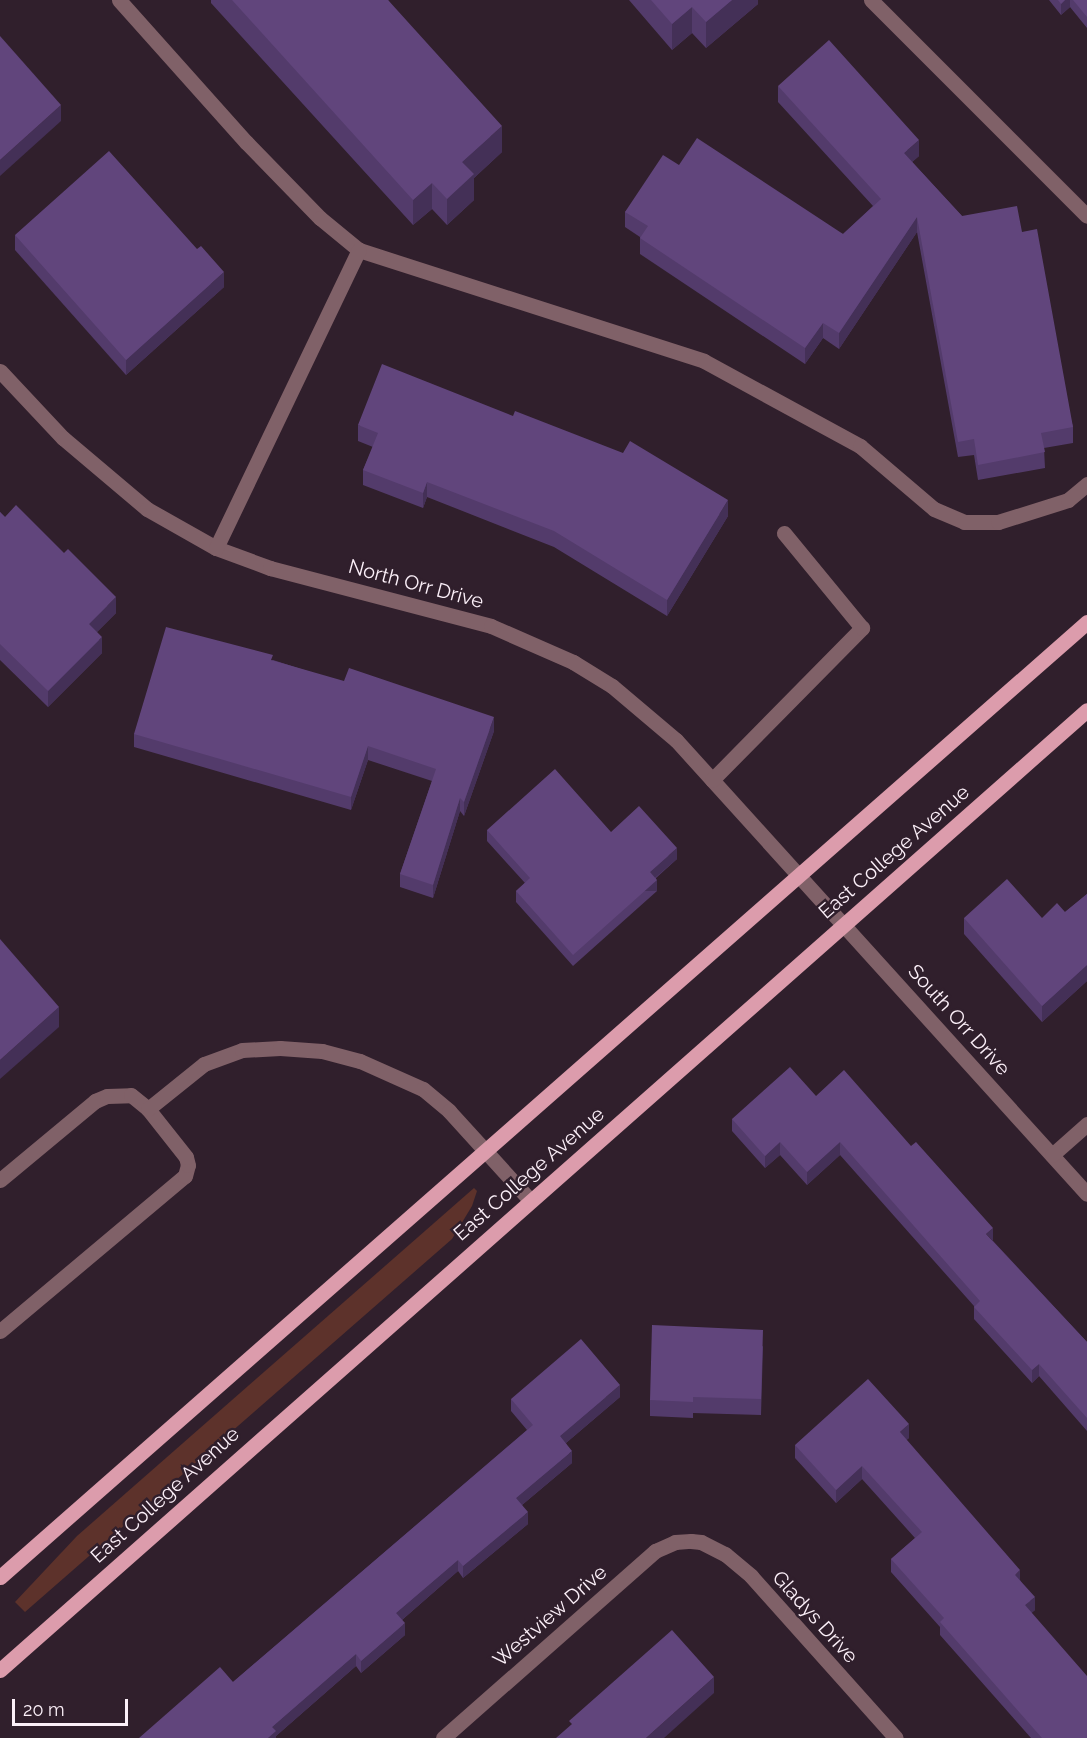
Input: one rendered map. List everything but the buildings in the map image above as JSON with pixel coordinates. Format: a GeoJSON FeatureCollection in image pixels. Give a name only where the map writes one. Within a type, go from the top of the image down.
{"type":"FeatureCollection","features":[{"type":"Feature","properties":{"kind":"main road"},"geometry":{"type":"LineString","coordinates":[[0,1577],[1087,622]]}},
{"type":"Feature","properties":{"kind":"main road","name":"East College Avenue"},"geometry":{"type":"LineString","coordinates":[[0,1670],[1087,710]]}},
{"type":"Feature","properties":{"kind":"street"},"geometry":{"type":"LineString","coordinates":[[119,0],[246,142],[320,218],[359,250],[704,361],[860,446],[934,510],[964,522],[998,522],[1068,500],[1087,484]]}},
{"type":"Feature","properties":{"kind":"street"},"geometry":{"type":"LineString","coordinates":[[872,0],[1087,216]]}},
{"type":"Feature","properties":{"kind":"street"},"geometry":{"type":"LineString","coordinates":[[216,548],[359,250]]}},
{"type":"Feature","properties":{"kind":"street","name":"North Orr Drive"},"geometry":{"type":"LineString","coordinates":[[0,371],[63,438],[147,509],[216,548],[270,568],[491,626],[536,643],[612,686],[676,740],[798,875]]}},
{"type":"Feature","properties":{"kind":"street"},"geometry":{"type":"LineString","coordinates":[[712,780],[862,628],[784,533]]}},
{"type":"Feature","properties":{"kind":"street","name":"South Orr Drive"},"geometry":{"type":"LineString","coordinates":[[798,875],[1087,1194]]}},
{"type":"Feature","properties":{"kind":"street"},"geometry":{"type":"LineString","coordinates":[[148,1109],[204,1064],[242,1050],[280,1048],[322,1051],[360,1061],[423,1089],[485,1150],[530,1200]]}},
{"type":"Feature","properties":{"kind":"street"},"geometry":{"type":"LineString","coordinates":[[0,1180],[95,1101],[107,1096],[131,1095],[148,1109],[186,1158],[188,1165],[185,1176],[0,1330]]}},
{"type":"Feature","properties":{"kind":"street"},"geometry":{"type":"LineString","coordinates":[[1052,1155],[1087,1124]]}},
{"type":"Feature","properties":{"kind":"street","name":"Westview Drive"},"geometry":{"type":"LineString","coordinates":[[443,1738],[655,1551],[675,1542],[691,1541]]}},
{"type":"Feature","properties":{"kind":"street","name":"Gladys Drive"},"geometry":{"type":"LineString","coordinates":[[691,1541],[700,1542],[725,1554],[752,1576],[896,1738]]}},
{"type":"Feature","properties":{"kind":"shaded area"},"geometry":{"type":"Polygon","coordinates":[[[474,1188],[477,1191],[472,1206],[452,1239],[25,1612],[15,1602],[77,1536],[474,1188]]]}}]}
